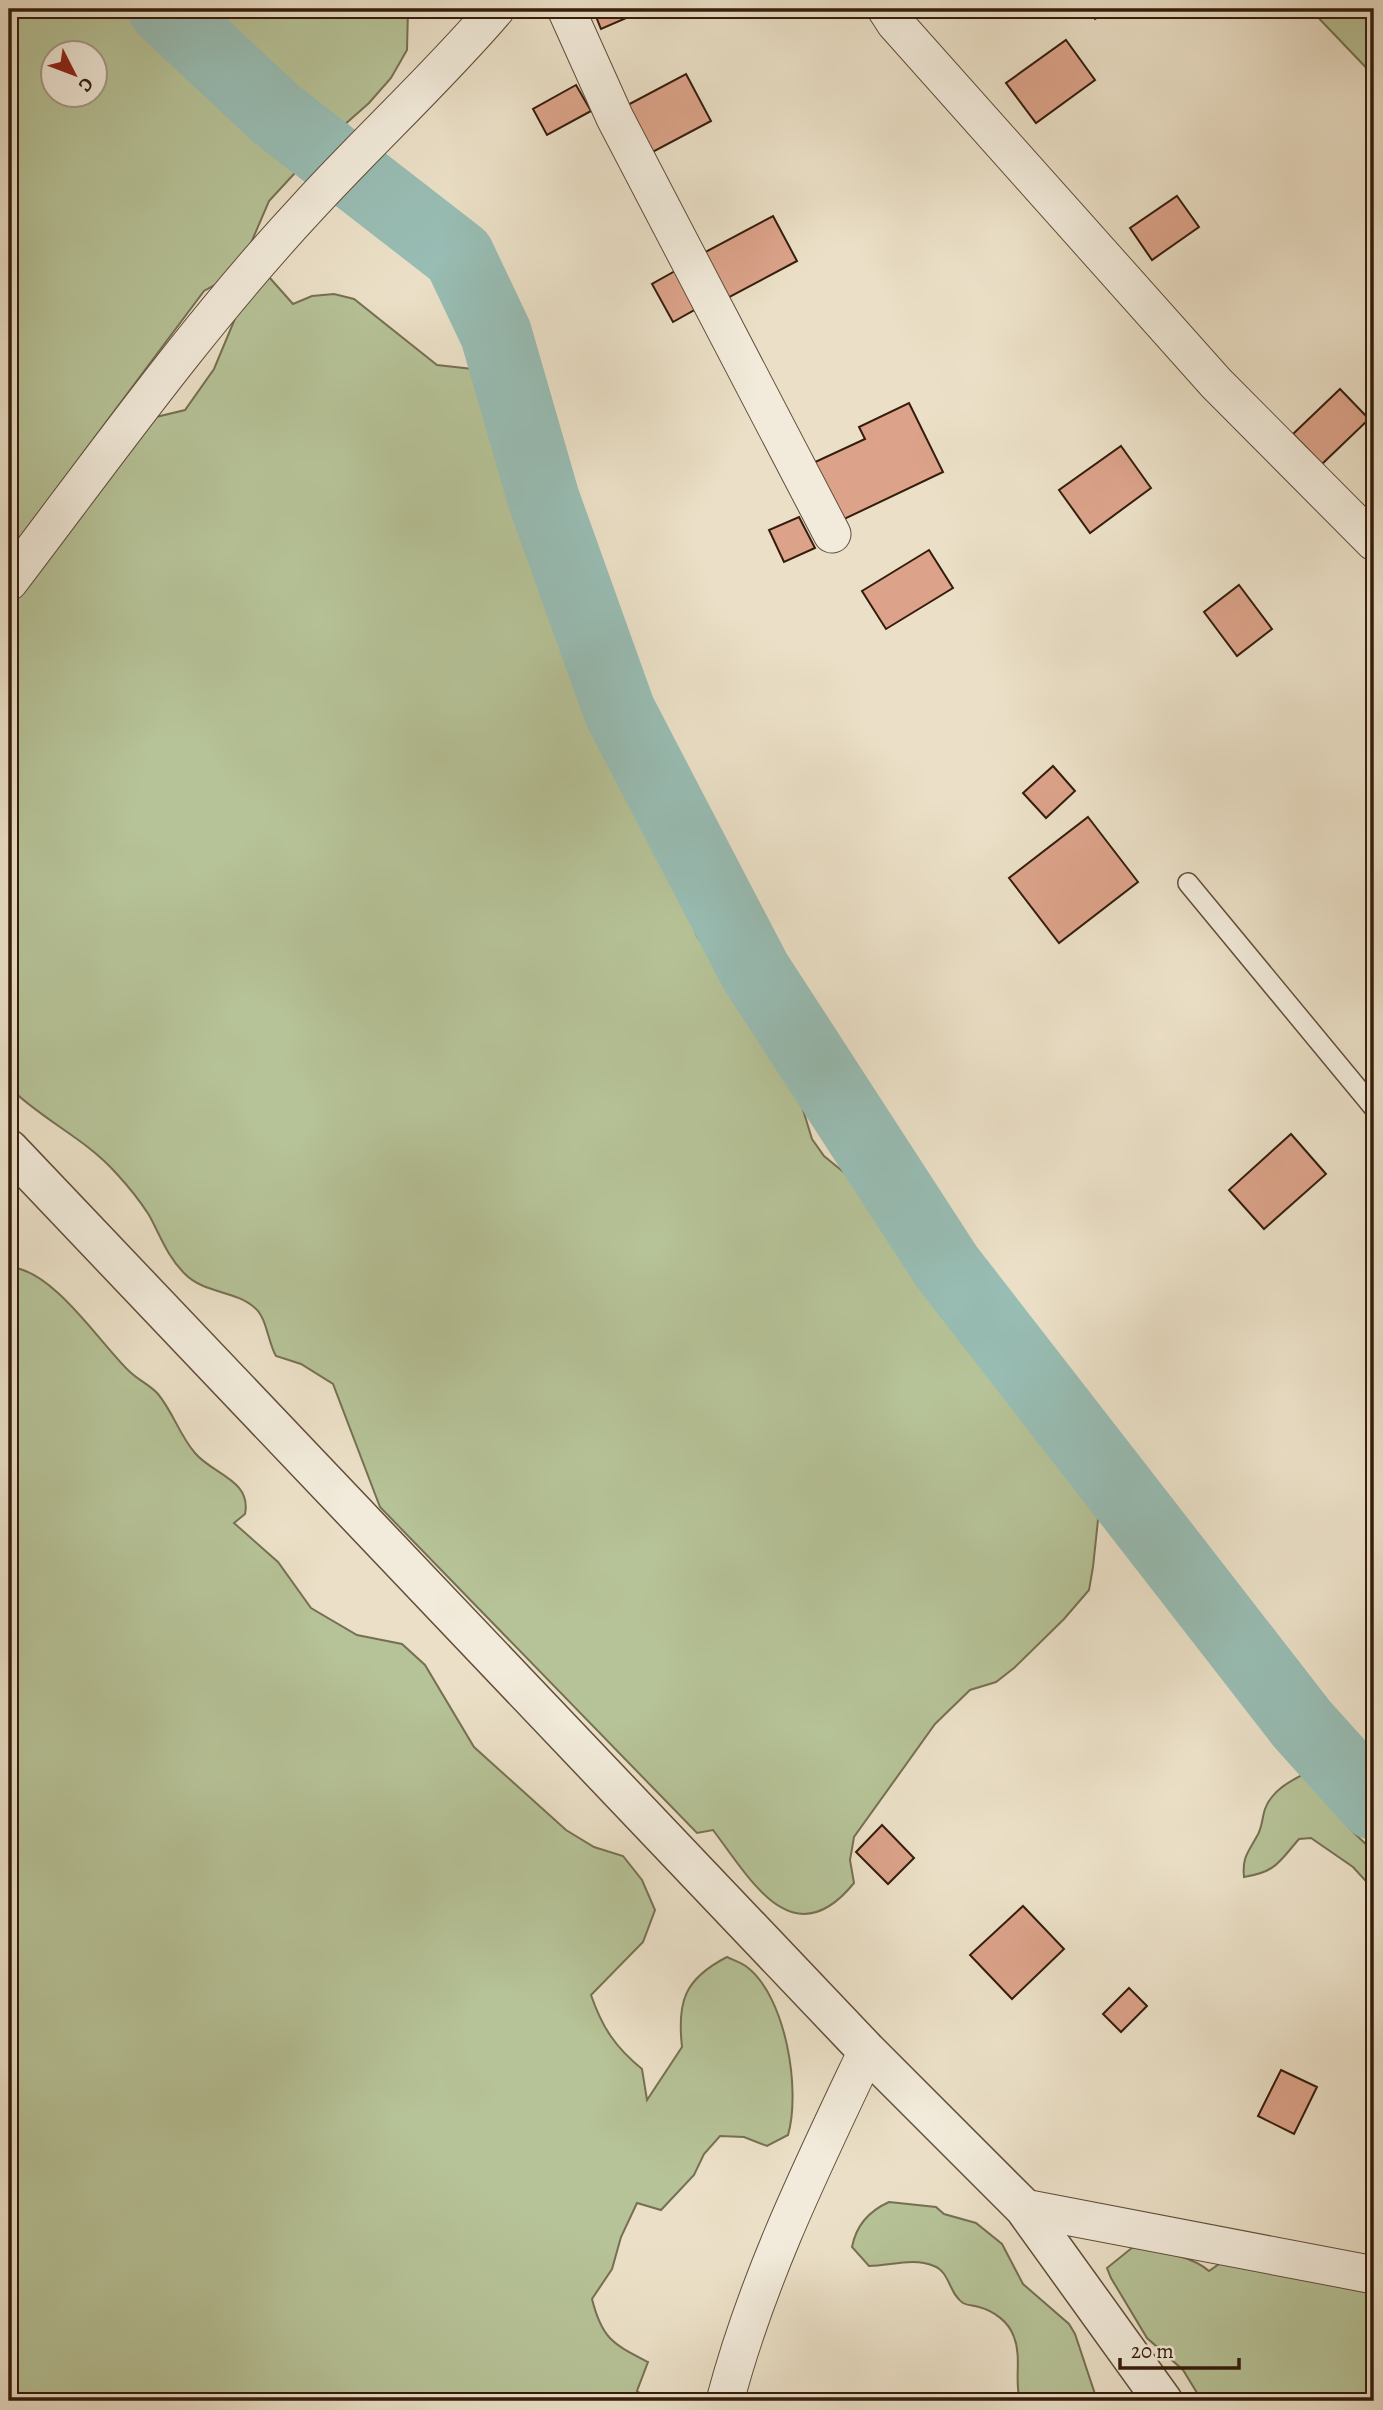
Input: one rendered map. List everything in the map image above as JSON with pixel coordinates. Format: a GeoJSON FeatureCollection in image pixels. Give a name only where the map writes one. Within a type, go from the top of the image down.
{"type":"FeatureCollection","features":[{"type":"Feature","properties":{"kind":"street"},"geometry":{"type":"LineString","coordinates":[[9,582],[190,344],[305,209],[452,60],[496,9]]}},
{"type":"Feature","properties":{"kind":"street"},"geometry":{"type":"LineString","coordinates":[[566,9],[615,118],[832,534]]}},
{"type":"Feature","properties":{"kind":"street"},"geometry":{"type":"LineString","coordinates":[[886,9],[895,23],[1216,383],[1374,541]]}},
{"type":"Feature","properties":{"kind":"street"},"geometry":{"type":"LineString","coordinates":[[9,1149],[867,2051],[1024,2208],[1163,2401]]}},
{"type":"Feature","properties":{"kind":"street"},"geometry":{"type":"LineString","coordinates":[[725,2401],[741,2341],[794,2207],[867,2051]]}},
{"type":"Feature","properties":{"kind":"street"},"geometry":{"type":"LineString","coordinates":[[1024,2208],[1374,2275]]}},
{"type":"Feature","properties":{"kind":"lane"},"geometry":{"type":"LineString","coordinates":[[1188,883],[1374,1108]]}},
{"type":"Feature","properties":{"kind":"green space"},"geometry":{"type":"Polygon","coordinates":[[[9,9],[408,9],[407,50],[391,78],[369,103],[317,149],[269,201],[245,257],[220,282],[204,291],[9,552],[9,9]]]}},
{"type":"Feature","properties":{"kind":"green space"},"geometry":{"type":"Polygon","coordinates":[[[1310,9],[1374,9],[1374,76],[1310,9]]]}},
{"type":"Feature","properties":{"kind":"green space"},"geometry":{"type":"Polygon","coordinates":[[[269,277],[293,304],[312,296],[334,294],[354,299],[437,365],[482,370],[494,386],[500,406],[503,449],[531,508],[547,572],[558,594],[572,611],[596,699],[622,732],[647,819],[666,856],[697,936],[721,970],[766,1012],[774,1055],[797,1090],[812,1139],[824,1156],[857,1183],[881,1217],[912,1245],[947,1267],[949,1284],[964,1310],[970,1330],[1010,1379],[1027,1419],[1039,1436],[1075,1456],[1096,1495],[1098,1520],[1089,1590],[1014,1668],[996,1682],[970,1690],[935,1724],[854,1837],[850,1860],[854,1883],[832,1904],[812,1913],[793,1912],[775,1903],[758,1889],[713,1830],[697,1833],[380,1507],[333,1384],[301,1364],[276,1356],[259,1312],[247,1302],[202,1285],[185,1274],[169,1253],[149,1215],[116,1173],[91,1149],[9,1087],[9,605],[152,418],[185,410],[214,369],[239,309],[269,277]]]}},
{"type":"Feature","properties":{"kind":"green space"},"geometry":{"type":"Polygon","coordinates":[[[11,1267],[44,1281],[60,1294],[129,1371],[158,1394],[195,1453],[237,1485],[243,1493],[246,1502],[245,1514],[234,1523],[278,1562],[311,1608],[357,1635],[402,1644],[425,1665],[474,1747],[566,1830],[594,1847],[623,1856],[642,1880],[655,1910],[643,1942],[591,1995],[610,2036],[642,2069],[647,2100],[682,2047],[681,2017],[686,1993],[701,1974],[727,1957],[747,1967],[772,2000],[781,2021],[791,2070],[792,2116],[788,2135],[767,2146],[744,2137],[720,2136],[704,2154],[694,2175],[661,2210],[637,2203],[621,2237],[612,2269],[592,2299],[600,2323],[611,2339],[648,2362],[637,2391],[650,2401],[9,2401],[11,1267]]]}},
{"type":"Feature","properties":{"kind":"green space"},"geometry":{"type":"Polygon","coordinates":[[[1312,1770],[1325,1771],[1347,1797],[1349,1828],[1374,1852],[1374,1890],[1353,1867],[1311,1838],[1299,1839],[1270,1869],[1244,1877],[1245,1860],[1260,1830],[1268,1802],[1284,1785],[1312,1770]]]}},
{"type":"Feature","properties":{"kind":"green space"},"geometry":{"type":"Polygon","coordinates":[[[889,2202],[936,2207],[944,2214],[976,2223],[1002,2244],[1023,2284],[1069,2324],[1075,2334],[1097,2400],[1129,2401],[1020,2401],[1016,2345],[1012,2332],[1000,2318],[985,2309],[963,2303],[943,2273],[934,2266],[910,2262],[869,2266],[852,2247],[864,2220],[889,2202]]]}},
{"type":"Feature","properties":{"kind":"green space"},"geometry":{"type":"Polygon","coordinates":[[[1133,2247],[1183,2257],[1209,2271],[1229,2257],[1374,2287],[1374,2401],[1202,2401],[1183,2370],[1147,2338],[1111,2278],[1107,2268],[1133,2247]]]}},
{"type":"Feature","properties":{"kind":"building"},"geometry":{"type":"Polygon","coordinates":[[[593,9],[647,9],[601,29],[593,9]]]}},
{"type":"Feature","properties":{"kind":"building"},"geometry":{"type":"Polygon","coordinates":[[[1089,9],[1113,9],[1095,19],[1089,9]]]}},
{"type":"Feature","properties":{"kind":"building"},"geometry":{"type":"Polygon","coordinates":[[[1066,40],[1095,80],[1036,123],[1006,83],[1066,40]]]}},
{"type":"Feature","properties":{"kind":"building"},"geometry":{"type":"Polygon","coordinates":[[[686,74],[711,121],[647,155],[622,108],[686,74]]]}},
{"type":"Feature","properties":{"kind":"building"},"geometry":{"type":"Polygon","coordinates":[[[576,85],[591,111],[547,135],[533,109],[576,85]]]}},
{"type":"Feature","properties":{"kind":"building"},"geometry":{"type":"Polygon","coordinates":[[[1177,196],[1199,227],[1152,260],[1130,228],[1177,196]]]}},
{"type":"Feature","properties":{"kind":"building"},"geometry":{"type":"Polygon","coordinates":[[[773,216],[797,261],[722,301],[698,256],[773,216]]]}},
{"type":"Feature","properties":{"kind":"building"},"geometry":{"type":"Polygon","coordinates":[[[675,271],[696,309],[673,322],[652,284],[675,271]]]}},
{"type":"Feature","properties":{"kind":"building"},"geometry":{"type":"Polygon","coordinates":[[[1340,389],[1369,419],[1322,464],[1293,434],[1340,389]]]}},
{"type":"Feature","properties":{"kind":"building"},"geometry":{"type":"Polygon","coordinates":[[[909,403],[943,472],[840,521],[813,463],[865,439],[859,427],[909,403]]]}},
{"type":"Feature","properties":{"kind":"building"},"geometry":{"type":"Polygon","coordinates":[[[1121,446],[1151,488],[1090,533],[1059,490],[1121,446]]]}},
{"type":"Feature","properties":{"kind":"building"},"geometry":{"type":"Polygon","coordinates":[[[799,517],[815,548],[784,562],[769,530],[799,517]]]}},
{"type":"Feature","properties":{"kind":"building"},"geometry":{"type":"Polygon","coordinates":[[[929,550],[953,588],[886,629],[862,591],[929,550]]]}},
{"type":"Feature","properties":{"kind":"building"},"geometry":{"type":"Polygon","coordinates":[[[1239,585],[1272,629],[1237,656],[1204,612],[1239,585]]]}},
{"type":"Feature","properties":{"kind":"building"},"geometry":{"type":"Polygon","coordinates":[[[1053,766],[1075,791],[1046,818],[1023,793],[1053,766]]]}},
{"type":"Feature","properties":{"kind":"building"},"geometry":{"type":"Polygon","coordinates":[[[1088,817],[1138,882],[1059,943],[1009,878],[1088,817]]]}},
{"type":"Feature","properties":{"kind":"building"},"geometry":{"type":"Polygon","coordinates":[[[1291,1134],[1326,1174],[1264,1229],[1229,1190],[1291,1134]]]}},
{"type":"Feature","properties":{"kind":"building"},"geometry":{"type":"Polygon","coordinates":[[[882,1825],[914,1858],[888,1884],[856,1852],[882,1825]]]}},
{"type":"Feature","properties":{"kind":"building"},"geometry":{"type":"Polygon","coordinates":[[[1023,1906],[1064,1949],[1012,1999],[970,1955],[1023,1906]]]}},
{"type":"Feature","properties":{"kind":"building"},"geometry":{"type":"Polygon","coordinates":[[[1129,1988],[1147,2006],[1121,2032],[1103,2014],[1129,1988]]]}},
{"type":"Feature","properties":{"kind":"building"},"geometry":{"type":"Polygon","coordinates":[[[1281,2070],[1317,2087],[1294,2134],[1258,2116],[1281,2070]]]}},
{"type":"Feature","properties":{"kind":"waterway"},"geometry":{"type":"LineString","coordinates":[[164,9],[276,114],[459,256],[496,334],[544,500],[620,712],[755,971],[947,1267],[1302,1724],[1374,1804]]}}]}
